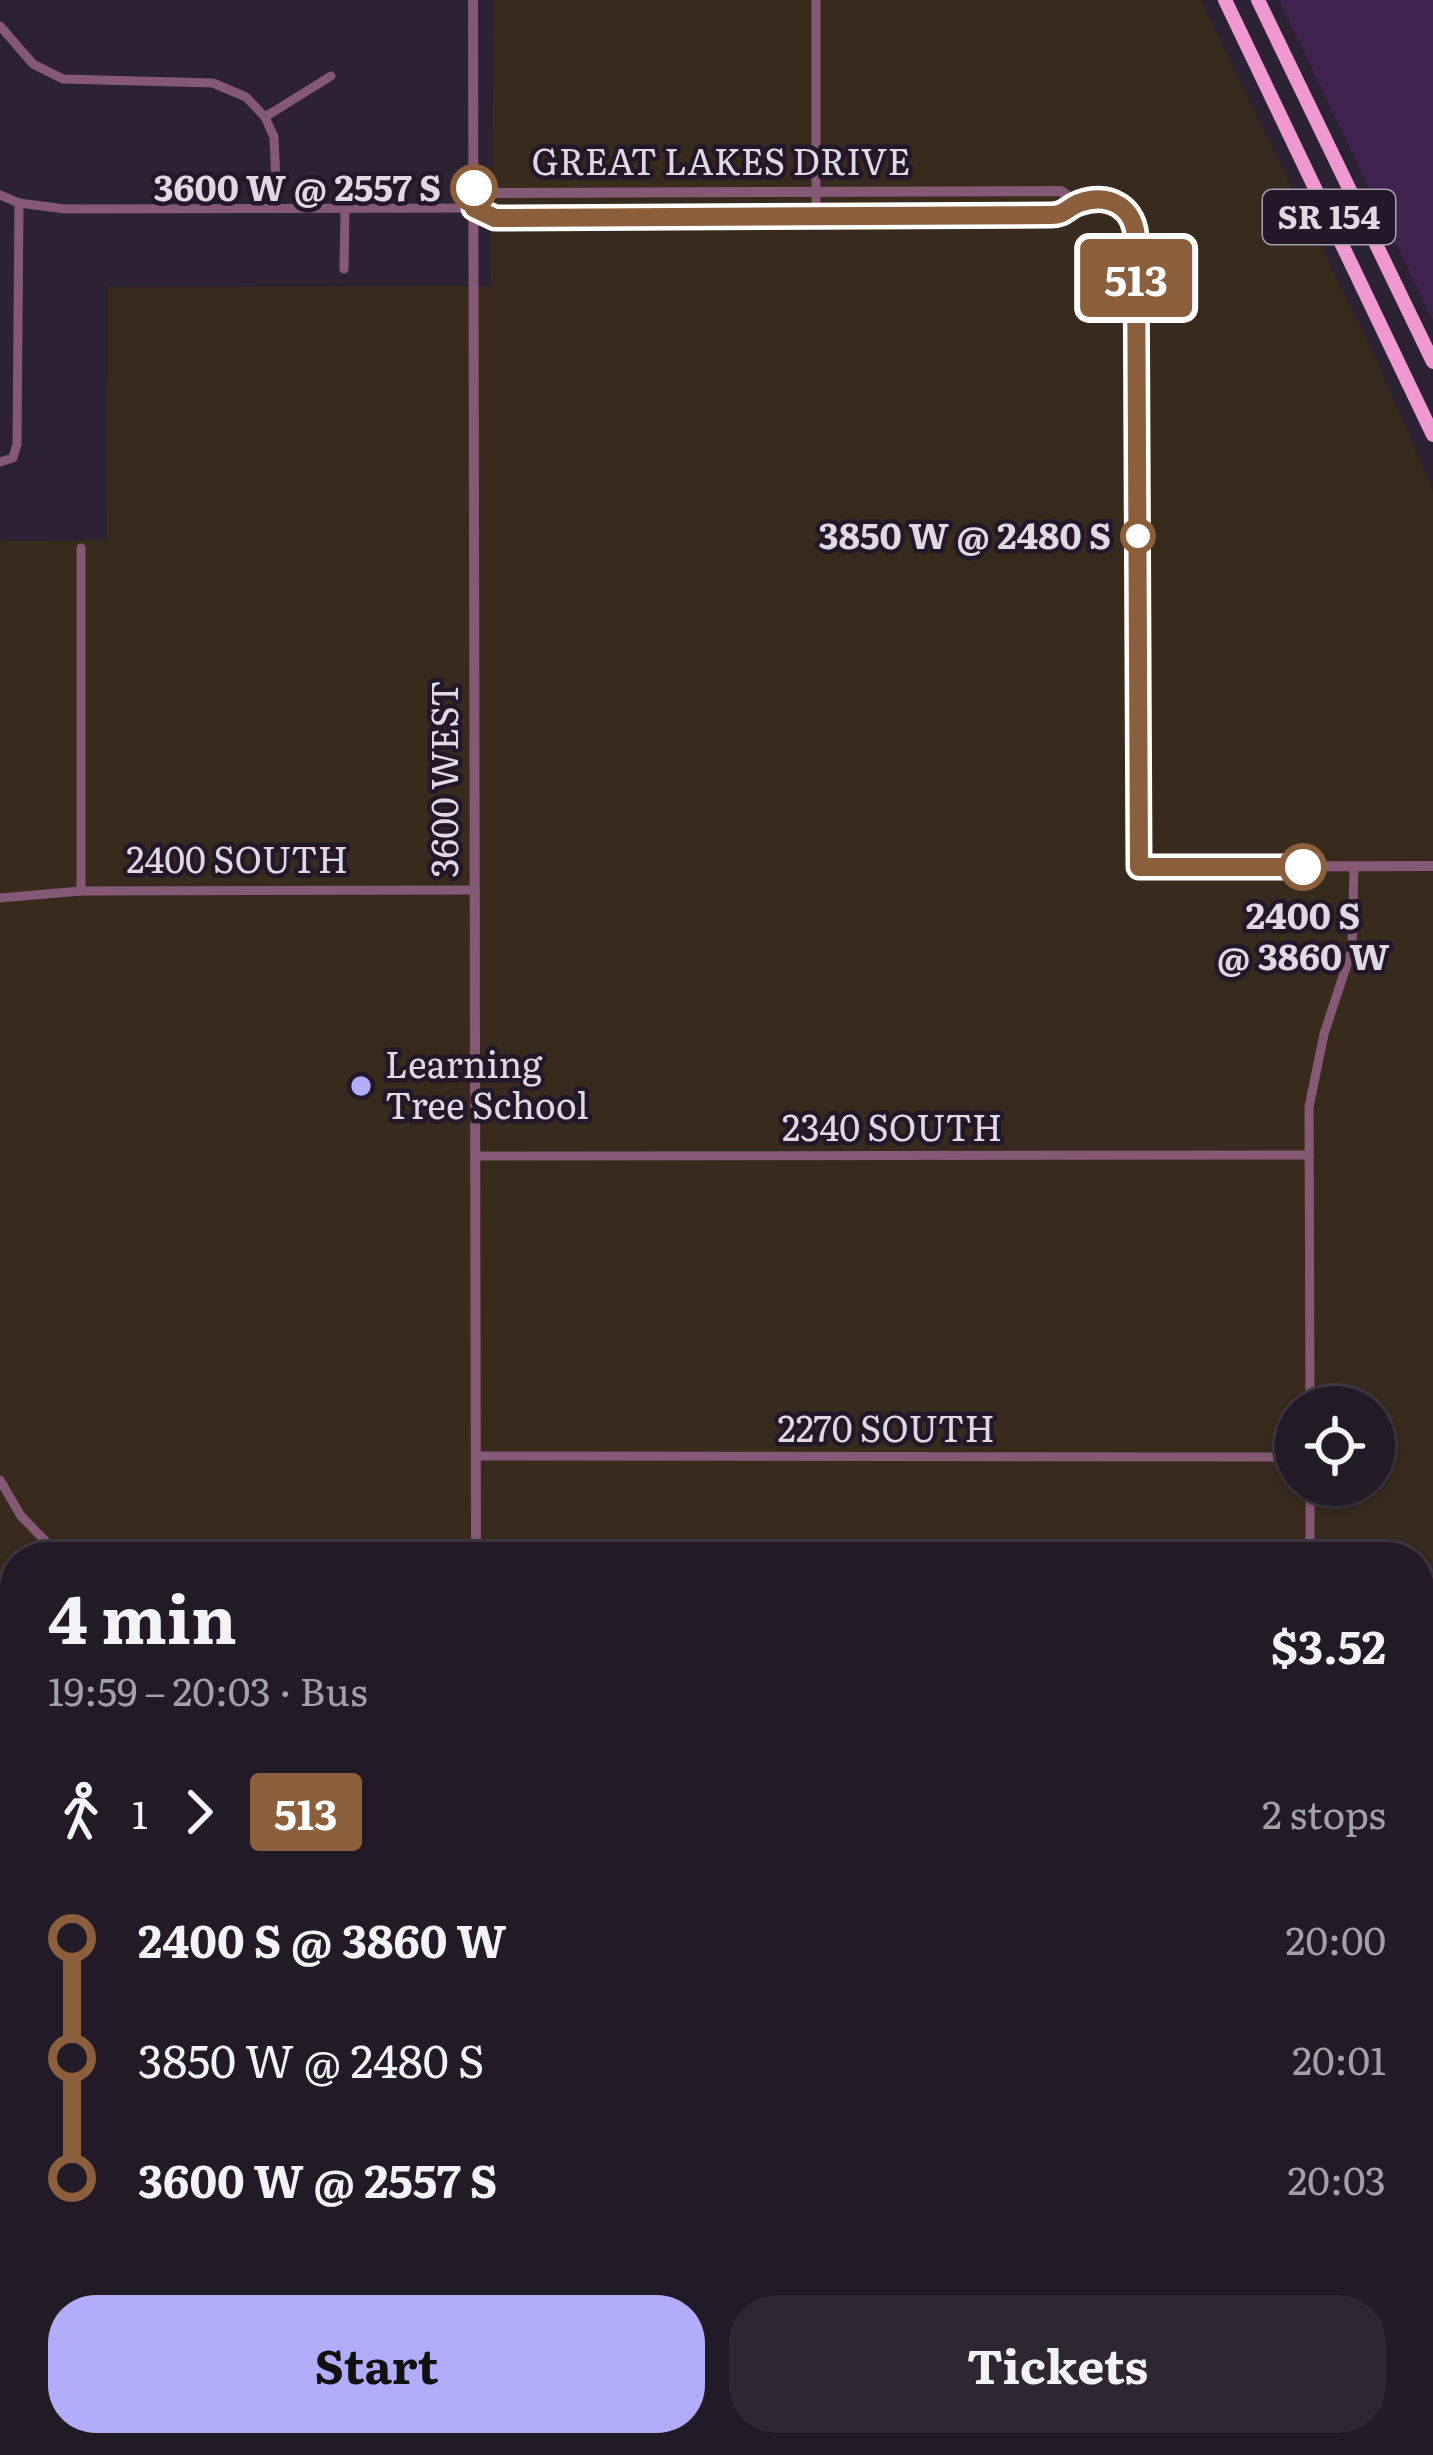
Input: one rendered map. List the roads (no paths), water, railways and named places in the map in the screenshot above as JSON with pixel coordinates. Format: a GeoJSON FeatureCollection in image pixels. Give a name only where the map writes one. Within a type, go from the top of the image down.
{"type":"FeatureCollection","features":[{"type":"Feature","properties":{"kind":"highway","name":"SR 154"},"geometry":{"type":"LineString","coordinates":[[1225,0],[1433,435]]}},
{"type":"Feature","properties":{"kind":"highway","name":"SR 154"},"geometry":{"type":"LineString","coordinates":[[1258,0],[1433,362]]}},
{"type":"Feature","properties":{"kind":"street","name":"3600 WEST"},"geometry":{"type":"LineString","coordinates":[[473,0],[476,1542]]}},
{"type":"Feature","properties":{"kind":"street"},"geometry":{"type":"LineString","coordinates":[[816,0],[816,216]]}},
{"type":"Feature","properties":{"kind":"street"},"geometry":{"type":"LineString","coordinates":[[0,26],[33,64],[63,79],[212,82],[245,97],[265,117],[276,149],[277,208]]}},
{"type":"Feature","properties":{"kind":"street"},"geometry":{"type":"LineString","coordinates":[[265,117],[331,76]]}},
{"type":"Feature","properties":{"kind":"street","name":"GREAT LAKES DRIVE"},"geometry":{"type":"LineString","coordinates":[[1080,202],[1062,215],[495,218],[474,208],[494,193],[1061,191],[1080,202],[1112,202],[1129,210],[1136,240],[1139,867],[1354,867]]}},
{"type":"Feature","properties":{"kind":"street"},"geometry":{"type":"LineString","coordinates":[[0,195],[19,203],[65,209],[474,208]]}},
{"type":"Feature","properties":{"kind":"street"},"geometry":{"type":"LineString","coordinates":[[0,462],[14,458],[17,444],[19,203]]}},
{"type":"Feature","properties":{"kind":"street"},"geometry":{"type":"LineString","coordinates":[[344,269],[345,208]]}},
{"type":"Feature","properties":{"kind":"street"},"geometry":{"type":"LineString","coordinates":[[81,548],[81,891]]}},
{"type":"Feature","properties":{"kind":"street"},"geometry":{"type":"LineString","coordinates":[[1310,1386],[1311,1086],[1352,949],[1354,867],[1433,866]]}},
{"type":"Feature","properties":{"kind":"street","name":"2400 SOUTH"},"geometry":{"type":"LineString","coordinates":[[0,898],[81,891],[475,890]]}},
{"type":"Feature","properties":{"kind":"street","name":"2340 SOUTH"},"geometry":{"type":"LineString","coordinates":[[476,1156],[1309,1154]]}},
{"type":"Feature","properties":{"kind":"street","name":"2270 SOUTH"},"geometry":{"type":"LineString","coordinates":[[476,1456],[1275,1456]]}},
{"type":"Feature","properties":{"kind":"street"},"geometry":{"type":"LineString","coordinates":[[0,1480],[21,1516],[46,1542]]}},
{"type":"Feature","properties":{"kind":"street"},"geometry":{"type":"LineString","coordinates":[[1310,1506],[1310,1542]]}},
{"type":"Feature","properties":{"kind":"place","name":"3600 W @ 2557 S"},"geometry":{"type":"Point","coordinates":[474,188]}},
{"type":"Feature","properties":{"kind":"place","name":"3850 W @ 2480 S"},"geometry":{"type":"Point","coordinates":[1138,536]}},
{"type":"Feature","properties":{"kind":"place","name":"2400 S @ 3860 W"},"geometry":{"type":"Point","coordinates":[1303,867]}},
{"type":"Feature","properties":{"kind":"place","name":"Learning Tree School"},"geometry":{"type":"Point","coordinates":[361,1086]}}]}
